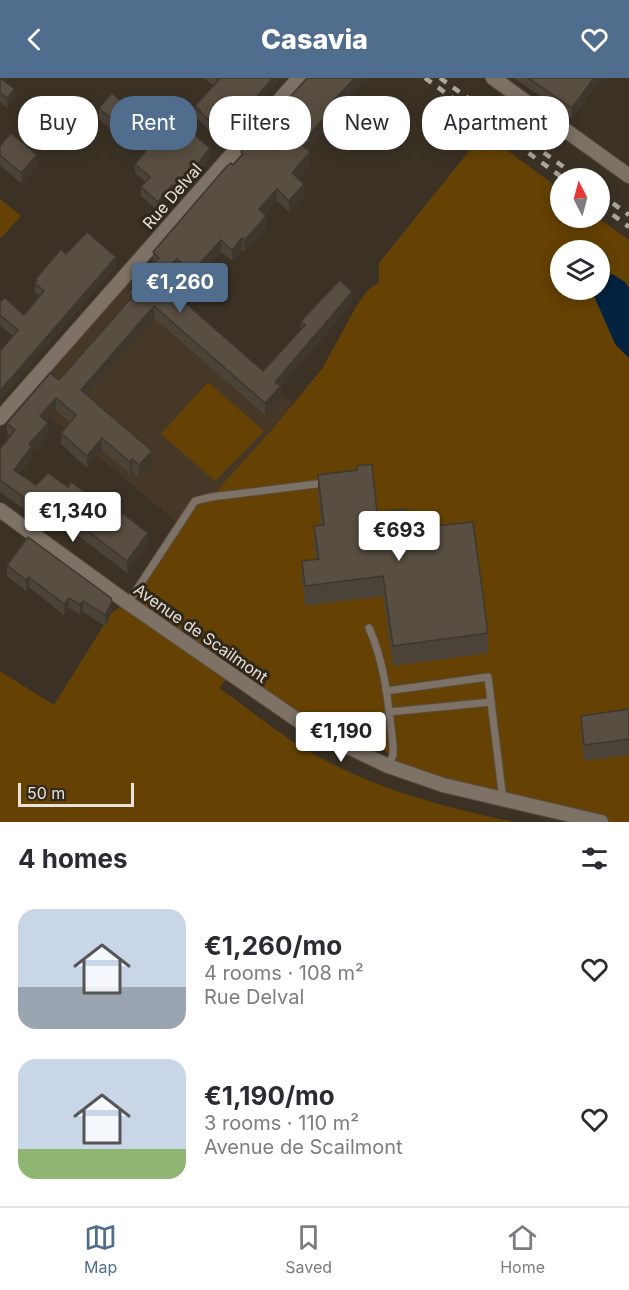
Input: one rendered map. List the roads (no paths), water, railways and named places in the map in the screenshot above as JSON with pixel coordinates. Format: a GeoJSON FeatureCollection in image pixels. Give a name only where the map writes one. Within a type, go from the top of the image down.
{"type":"FeatureCollection","features":[{"type":"Feature","properties":{"kind":"street","name":"Rue Delval"},"geometry":{"type":"LineString","coordinates":[[0,418],[299,78]]}},
{"type":"Feature","properties":{"kind":"street"},"geometry":{"type":"LineString","coordinates":[[493,78],[629,176]]}},
{"type":"Feature","properties":{"kind":"street","name":"Avenue de Scailmont"},"geometry":{"type":"LineString","coordinates":[[0,510],[128,603],[309,728],[388,766],[443,785],[601,822]]}},
{"type":"Feature","properties":{"kind":"lane"},"geometry":{"type":"LineString","coordinates":[[128,603],[195,501],[333,482]]}},
{"type":"Feature","properties":{"kind":"lane"},"geometry":{"type":"LineString","coordinates":[[369,628],[383,669],[389,712],[393,755],[388,766]]}},
{"type":"Feature","properties":{"kind":"lane"},"geometry":{"type":"LineString","coordinates":[[386,691],[488,677],[503,800]]}},
{"type":"Feature","properties":{"kind":"lane"},"geometry":{"type":"LineString","coordinates":[[389,712],[491,702]]}},
{"type":"Feature","properties":{"kind":"water"},"geometry":{"type":"Polygon","coordinates":[[[610,275],[625,282],[629,288],[629,358],[615,344],[596,300],[610,300],[610,275]]]}},
{"type":"Feature","properties":{"kind":"railway"},"geometry":{"type":"LineString","coordinates":[[425,78],[550,169]]}},
{"type":"Feature","properties":{"kind":"railway"},"geometry":{"type":"LineString","coordinates":[[440,78],[565,168]]}},
{"type":"Feature","properties":{"kind":"railway"},"geometry":{"type":"LineString","coordinates":[[610,201],[629,215]]}},
{"type":"Feature","properties":{"kind":"railway"},"geometry":{"type":"LineString","coordinates":[[610,213],[629,227]]}}]}
